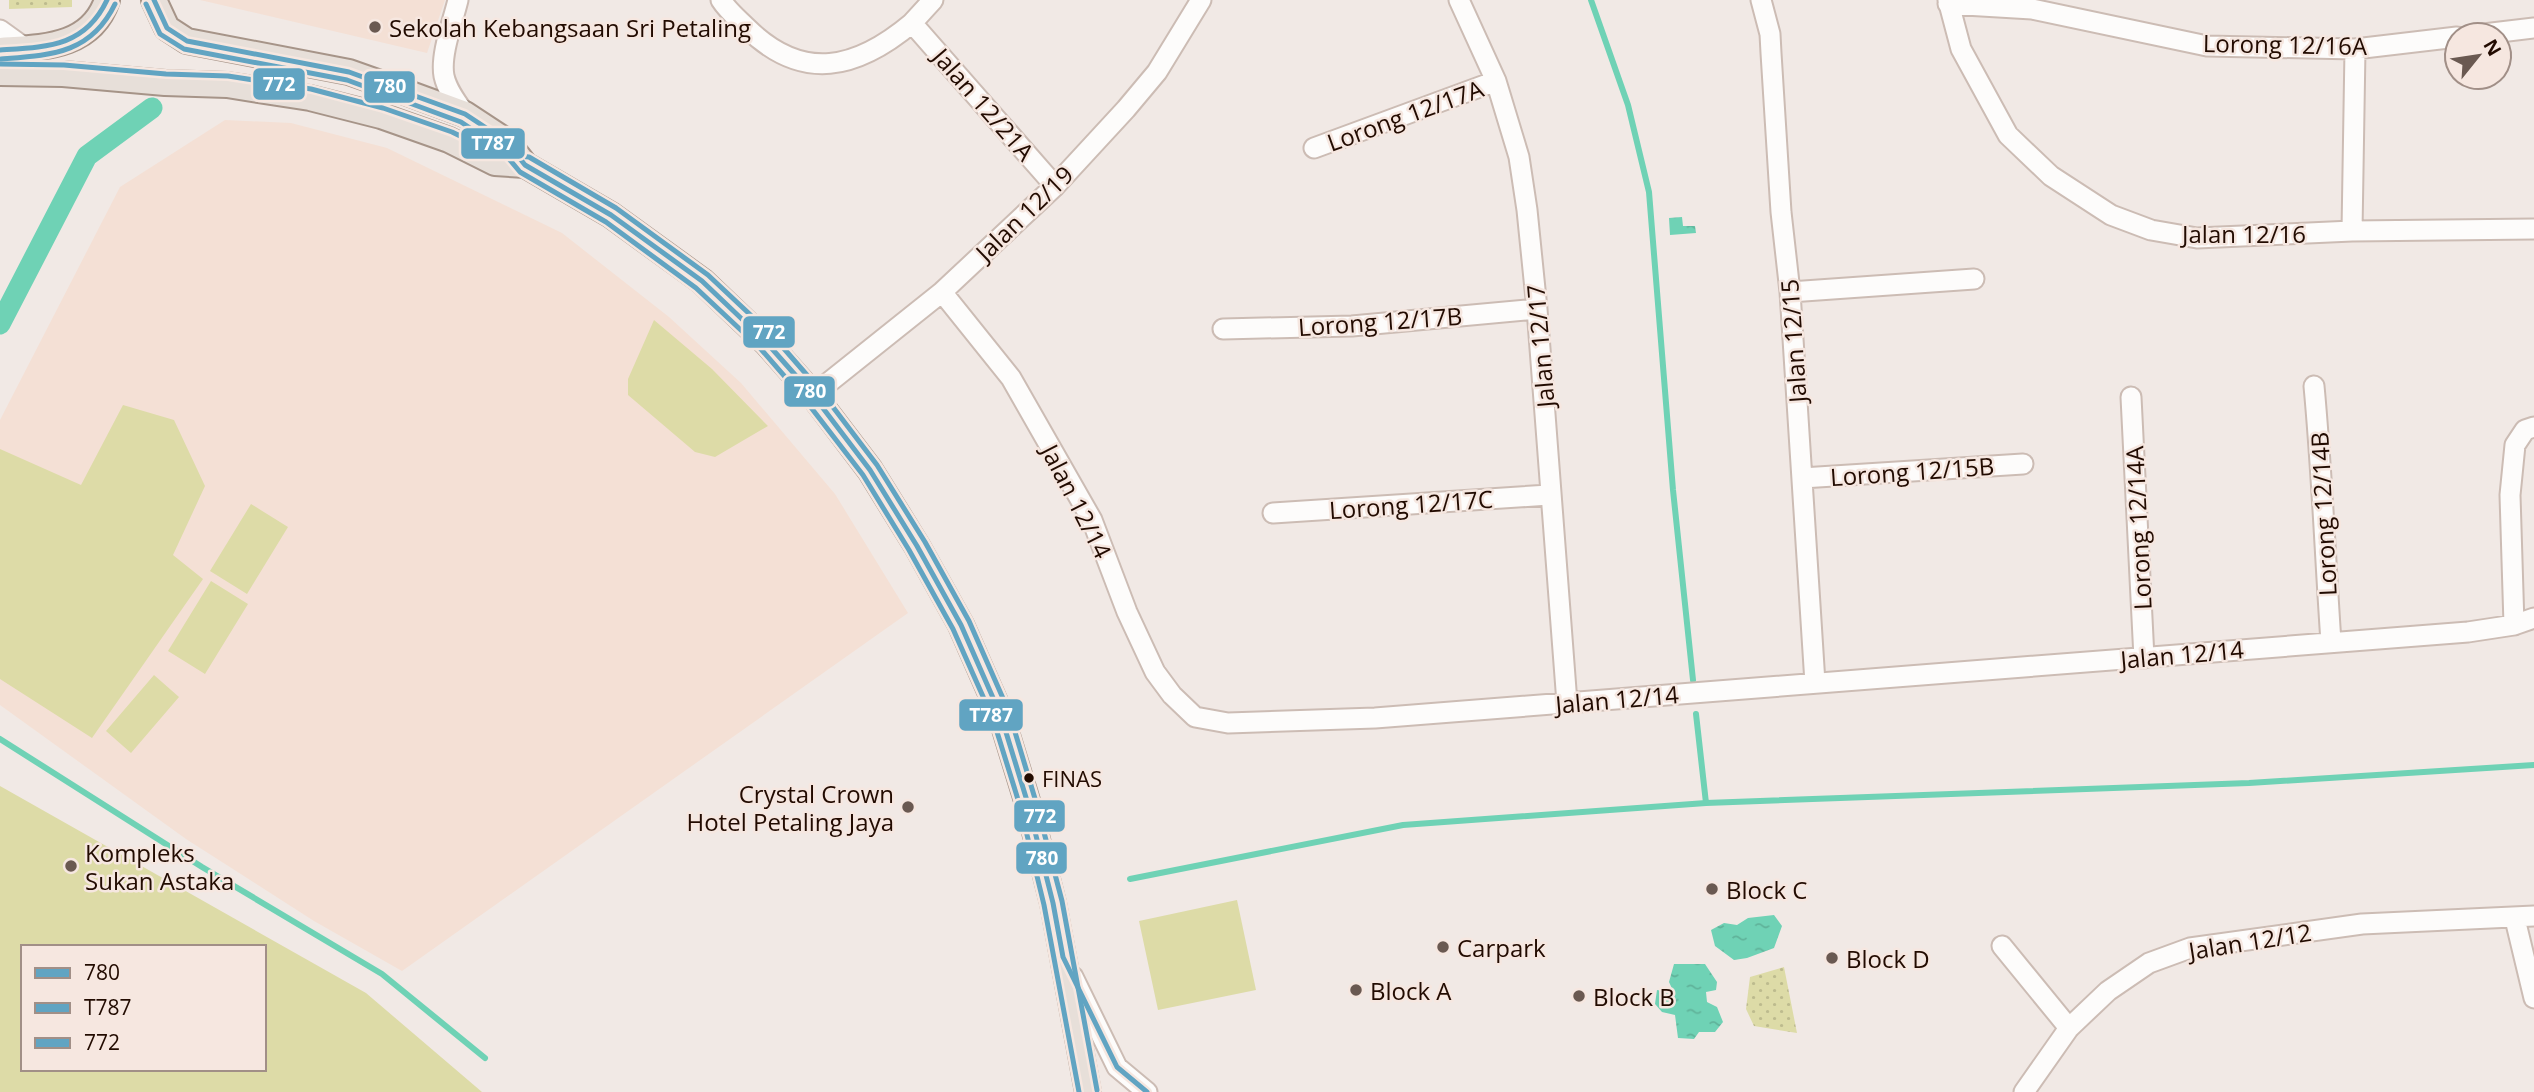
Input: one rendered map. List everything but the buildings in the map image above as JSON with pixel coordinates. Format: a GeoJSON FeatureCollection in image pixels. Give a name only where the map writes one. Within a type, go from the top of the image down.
{"type":"FeatureCollection","features":[{"type":"Feature","properties":{"kind":"main road"},"geometry":{"type":"LineString","coordinates":[[0,50],[59,45],[73,39],[97,20],[107,0]]}},
{"type":"Feature","properties":{"kind":"main road"},"geometry":{"type":"LineString","coordinates":[[154,0],[167,28],[187,41],[349,72],[465,114],[506,141],[526,165],[611,215],[702,281],[766,342],[813,395],[870,470],[917,546],[961,625],[1001,716],[1028,804],[1053,903],[1088,1092]]}},
{"type":"Feature","properties":{"kind":"main road"},"geometry":{"type":"LineString","coordinates":[[0,73],[63,74],[165,83],[227,85],[310,98],[381,116],[449,140],[495,163],[526,165]]}},
{"type":"Feature","properties":{"kind":"street"},"geometry":{"type":"LineString","coordinates":[[458,0],[445,55],[444,75],[451,95],[465,114]]}},
{"type":"Feature","properties":{"kind":"street"},"geometry":{"type":"LineString","coordinates":[[721,0],[761,42],[803,62],[820,66],[856,59],[892,40],[933,0]]}},
{"type":"Feature","properties":{"kind":"street","name":"Jalan 12/19"},"geometry":{"type":"LineString","coordinates":[[813,395],[942,292],[1055,186],[1157,72],[1201,0]]}},
{"type":"Feature","properties":{"kind":"street","name":"Jalan 12/17"},"geometry":{"type":"LineString","coordinates":[[1459,0],[1496,81],[1519,156],[1527,210],[1546,421],[1549,495],[1567,703]]}},
{"type":"Feature","properties":{"kind":"street","name":"Jalan 12/15"},"geometry":{"type":"LineString","coordinates":[[1760,0],[1770,34],[1781,212],[1790,292],[1815,683]]}},
{"type":"Feature","properties":{"kind":"street","name":"Lorong 12/16A"},"geometry":{"type":"LineString","coordinates":[[1948,2],[2032,9],[2207,46],[2355,49],[2443,39]]}},
{"type":"Feature","properties":{"kind":"street","name":"Jalan 12/16"},"geometry":{"type":"LineString","coordinates":[[1948,2],[1961,49],[2008,135],[2051,176],[2111,215],[2151,230],[2197,238],[2352,231],[2534,229]]}},
{"type":"Feature","properties":{"kind":"street","name":"Jalan 12/21A"},"geometry":{"type":"LineString","coordinates":[[912,23],[1055,186]]}},
{"type":"Feature","properties":{"kind":"street"},"geometry":{"type":"LineString","coordinates":[[2513,30],[2534,28]]}},
{"type":"Feature","properties":{"kind":"street"},"geometry":{"type":"LineString","coordinates":[[0,30],[25,48]]}},
{"type":"Feature","properties":{"kind":"street"},"geometry":{"type":"LineString","coordinates":[[2352,231],[2355,49]]}},
{"type":"Feature","properties":{"kind":"street","name":"Lorong 12/17A"},"geometry":{"type":"LineString","coordinates":[[1314,148],[1496,81]]}},
{"type":"Feature","properties":{"kind":"street"},"geometry":{"type":"LineString","coordinates":[[1790,292],[1974,279]]}},
{"type":"Feature","properties":{"kind":"street","name":"Jalan 12/14"},"geometry":{"type":"LineString","coordinates":[[942,292],[1012,378],[1091,520],[1127,612],[1155,672],[1172,695],[1195,717],[1228,723],[1375,718],[2469,632],[2514,625],[2534,618]]}},
{"type":"Feature","properties":{"kind":"street","name":"Lorong 12/17B"},"geometry":{"type":"LineString","coordinates":[[1223,329],[1352,326],[1536,309]]}},
{"type":"Feature","properties":{"kind":"street","name":"Lorong 12/14B"},"geometry":{"type":"LineString","coordinates":[[2314,386],[2323,482],[2324,546],[2331,642]]}},
{"type":"Feature","properties":{"kind":"street","name":"Lorong 12/14A"},"geometry":{"type":"LineString","coordinates":[[2131,397],[2144,658]]}},
{"type":"Feature","properties":{"kind":"street"},"geometry":{"type":"LineString","coordinates":[[2514,625],[2510,495],[2515,445],[2525,430],[2534,427]]}},
{"type":"Feature","properties":{"kind":"street","name":"Lorong 12/15B"},"geometry":{"type":"LineString","coordinates":[[1802,478],[2023,464]]}},
{"type":"Feature","properties":{"kind":"street","name":"Lorong 12/17C"},"geometry":{"type":"LineString","coordinates":[[1273,513],[1549,495]]}},
{"type":"Feature","properties":{"kind":"street"},"geometry":{"type":"LineString","coordinates":[[2525,918],[2534,998]]}},
{"type":"Feature","properties":{"kind":"street","name":"Jalan 12/12"},"geometry":{"type":"LineString","coordinates":[[2024,1092],[2069,1028],[2108,990],[2149,963],[2190,948],[2362,924],[2525,918]]}},
{"type":"Feature","properties":{"kind":"street"},"geometry":{"type":"LineString","coordinates":[[2002,946],[2069,1028]]}},
{"type":"Feature","properties":{"kind":"street"},"geometry":{"type":"LineString","coordinates":[[1063,957],[1117,1068],[1147,1092]]}},
{"type":"Feature","properties":{"kind":"shaded area"},"geometry":{"type":"Polygon","coordinates":[[[9,0],[72,0],[72,7],[9,9],[9,0]]]}},
{"type":"Feature","properties":{"kind":"shaded area","name":"Sekolah Kebangsaan Sri Petaling"},"geometry":{"type":"Polygon","coordinates":[[[200,0],[445,0],[427,53],[200,0]]]}},
{"type":"Feature","properties":{"kind":"shaded area"},"geometry":{"type":"Polygon","coordinates":[[[225,120],[291,123],[387,148],[562,233],[669,317],[741,383],[835,494],[908,613],[402,971],[314,921],[186,839],[0,705],[0,420],[120,187],[225,120]]]}},
{"type":"Feature","properties":{"kind":"shaded area"},"geometry":{"type":"Polygon","coordinates":[[[654,320],[712,369],[768,426],[715,457],[695,452],[628,395],[628,379],[654,320]]]}},
{"type":"Feature","properties":{"kind":"shaded area"},"geometry":{"type":"Polygon","coordinates":[[[123,405],[174,420],[205,486],[173,555],[203,579],[92,738],[0,679],[0,449],[81,485],[123,405]]]}},
{"type":"Feature","properties":{"kind":"shaded area"},"geometry":{"type":"Polygon","coordinates":[[[251,504],[288,527],[247,594],[210,571],[251,504]]]}},
{"type":"Feature","properties":{"kind":"shaded area"},"geometry":{"type":"Polygon","coordinates":[[[211,581],[248,604],[205,674],[168,651],[211,581]]]}},
{"type":"Feature","properties":{"kind":"shaded area"},"geometry":{"type":"Polygon","coordinates":[[[154,675],[179,697],[131,753],[106,731],[154,675]]]}},
{"type":"Feature","properties":{"kind":"shaded area","name":"Kompleks Sukan Astaka"},"geometry":{"type":"Polygon","coordinates":[[[0,786],[366,993],[482,1092],[0,1092],[0,786]]]}},
{"type":"Feature","properties":{"kind":"shaded area"},"geometry":{"type":"Polygon","coordinates":[[[1237,900],[1256,990],[1158,1010],[1139,921],[1237,900]]]}},
{"type":"Feature","properties":{"kind":"shaded area"},"geometry":{"type":"Polygon","coordinates":[[[1784,967],[1797,1033],[1754,1026],[1746,1009],[1750,977],[1784,967]]]}},
{"type":"Feature","properties":{"kind":"water"},"geometry":{"type":"Polygon","coordinates":[[[1682,217],[1683,226],[1695,226],[1696,233],[1670,235],[1669,218],[1682,217]]]}},
{"type":"Feature","properties":{"kind":"water"},"geometry":{"type":"Polygon","coordinates":[[[1774,915],[1782,926],[1774,948],[1734,960],[1715,946],[1711,930],[1724,923],[1737,925],[1748,918],[1774,915]]]}},
{"type":"Feature","properties":{"kind":"water"},"geometry":{"type":"Polygon","coordinates":[[[1674,964],[1705,964],[1717,982],[1716,990],[1706,992],[1707,1002],[1717,1007],[1723,1022],[1715,1032],[1699,1032],[1694,1039],[1678,1038],[1675,1015],[1662,1012],[1655,1004],[1657,990],[1674,993],[1669,982],[1674,964]]]}},
{"type":"Feature","properties":{"kind":"waterway"},"geometry":{"type":"LineString","coordinates":[[1591,0],[1628,105],[1649,192],[1673,490],[1693,680]]}},
{"type":"Feature","properties":{"kind":"waterway"},"geometry":{"type":"LineString","coordinates":[[0,324],[87,156],[152,108]]}},
{"type":"Feature","properties":{"kind":"waterway"},"geometry":{"type":"LineString","coordinates":[[1696,714],[1706,803]]}},
{"type":"Feature","properties":{"kind":"waterway"},"geometry":{"type":"LineString","coordinates":[[0,739],[202,867],[382,974],[485,1058]]}},
{"type":"Feature","properties":{"kind":"waterway"},"geometry":{"type":"LineString","coordinates":[[1130,879],[1403,825],[1706,803],[2249,783],[2534,765]]}},
{"type":"Feature","properties":{"kind":"transit line","name":"780"},"geometry":{"type":"LineString","coordinates":[[0,50],[33,48],[63,42],[76,36],[98,16],[107,0]]}},
{"type":"Feature","properties":{"kind":"transit line","name":"780"},"geometry":{"type":"LineString","coordinates":[[154,0],[167,28],[187,41],[349,72],[465,114],[506,141],[525,165],[611,215],[702,281],[766,342],[813,395],[870,470],[961,625],[1001,716],[1028,804],[1053,903],[1063,957],[1117,1067],[1147,1092]]}},
{"type":"Feature","properties":{"kind":"transit line","name":"T787"},"geometry":{"type":"LineString","coordinates":[[1,59],[37,56],[68,49],[94,33],[115,4]]}},
{"type":"Feature","properties":{"kind":"transit line","name":"T787"},"geometry":{"type":"LineString","coordinates":[[146,4],[160,34],[184,49],[347,80],[461,122],[500,148],[520,172],[606,222],[696,288],[760,348],[806,401],[863,475],[909,550],[953,629],[993,719],[1020,806],[1044,905],[1079,1092]]}},
{"type":"Feature","properties":{"kind":"transit line","name":"772"},"geometry":{"type":"LineString","coordinates":[[0,64],[64,65],[166,74],[228,76],[311,89],[383,108],[452,132],[497,154],[529,157],[616,208],[708,275],[773,336],[820,390],[877,465],[925,542],[969,621],[1009,712],[1036,802],[1062,901],[1097,1090]]}},
{"type":"Feature","properties":{"kind":"place","name":"Sekolah Kebangsaan Sri Petaling"},"geometry":{"type":"Point","coordinates":[375,27]}},
{"type":"Feature","properties":{"kind":"place","name":"FINAS"},"geometry":{"type":"Point","coordinates":[1029,778]}},
{"type":"Feature","properties":{"kind":"place","name":"Crystal Crown Hotel Petaling Jaya"},"geometry":{"type":"Point","coordinates":[908,807]}},
{"type":"Feature","properties":{"kind":"place","name":"Kompleks Sukan Astaka"},"geometry":{"type":"Point","coordinates":[71,866]}},
{"type":"Feature","properties":{"kind":"place","name":"Block C"},"geometry":{"type":"Point","coordinates":[1712,889]}},
{"type":"Feature","properties":{"kind":"place","name":"Carpark"},"geometry":{"type":"Point","coordinates":[1443,947]}},
{"type":"Feature","properties":{"kind":"place","name":"Block D"},"geometry":{"type":"Point","coordinates":[1832,958]}},
{"type":"Feature","properties":{"kind":"place","name":"Block A"},"geometry":{"type":"Point","coordinates":[1356,990]}},
{"type":"Feature","properties":{"kind":"place","name":"Block B"},"geometry":{"type":"Point","coordinates":[1579,996]}}]}
